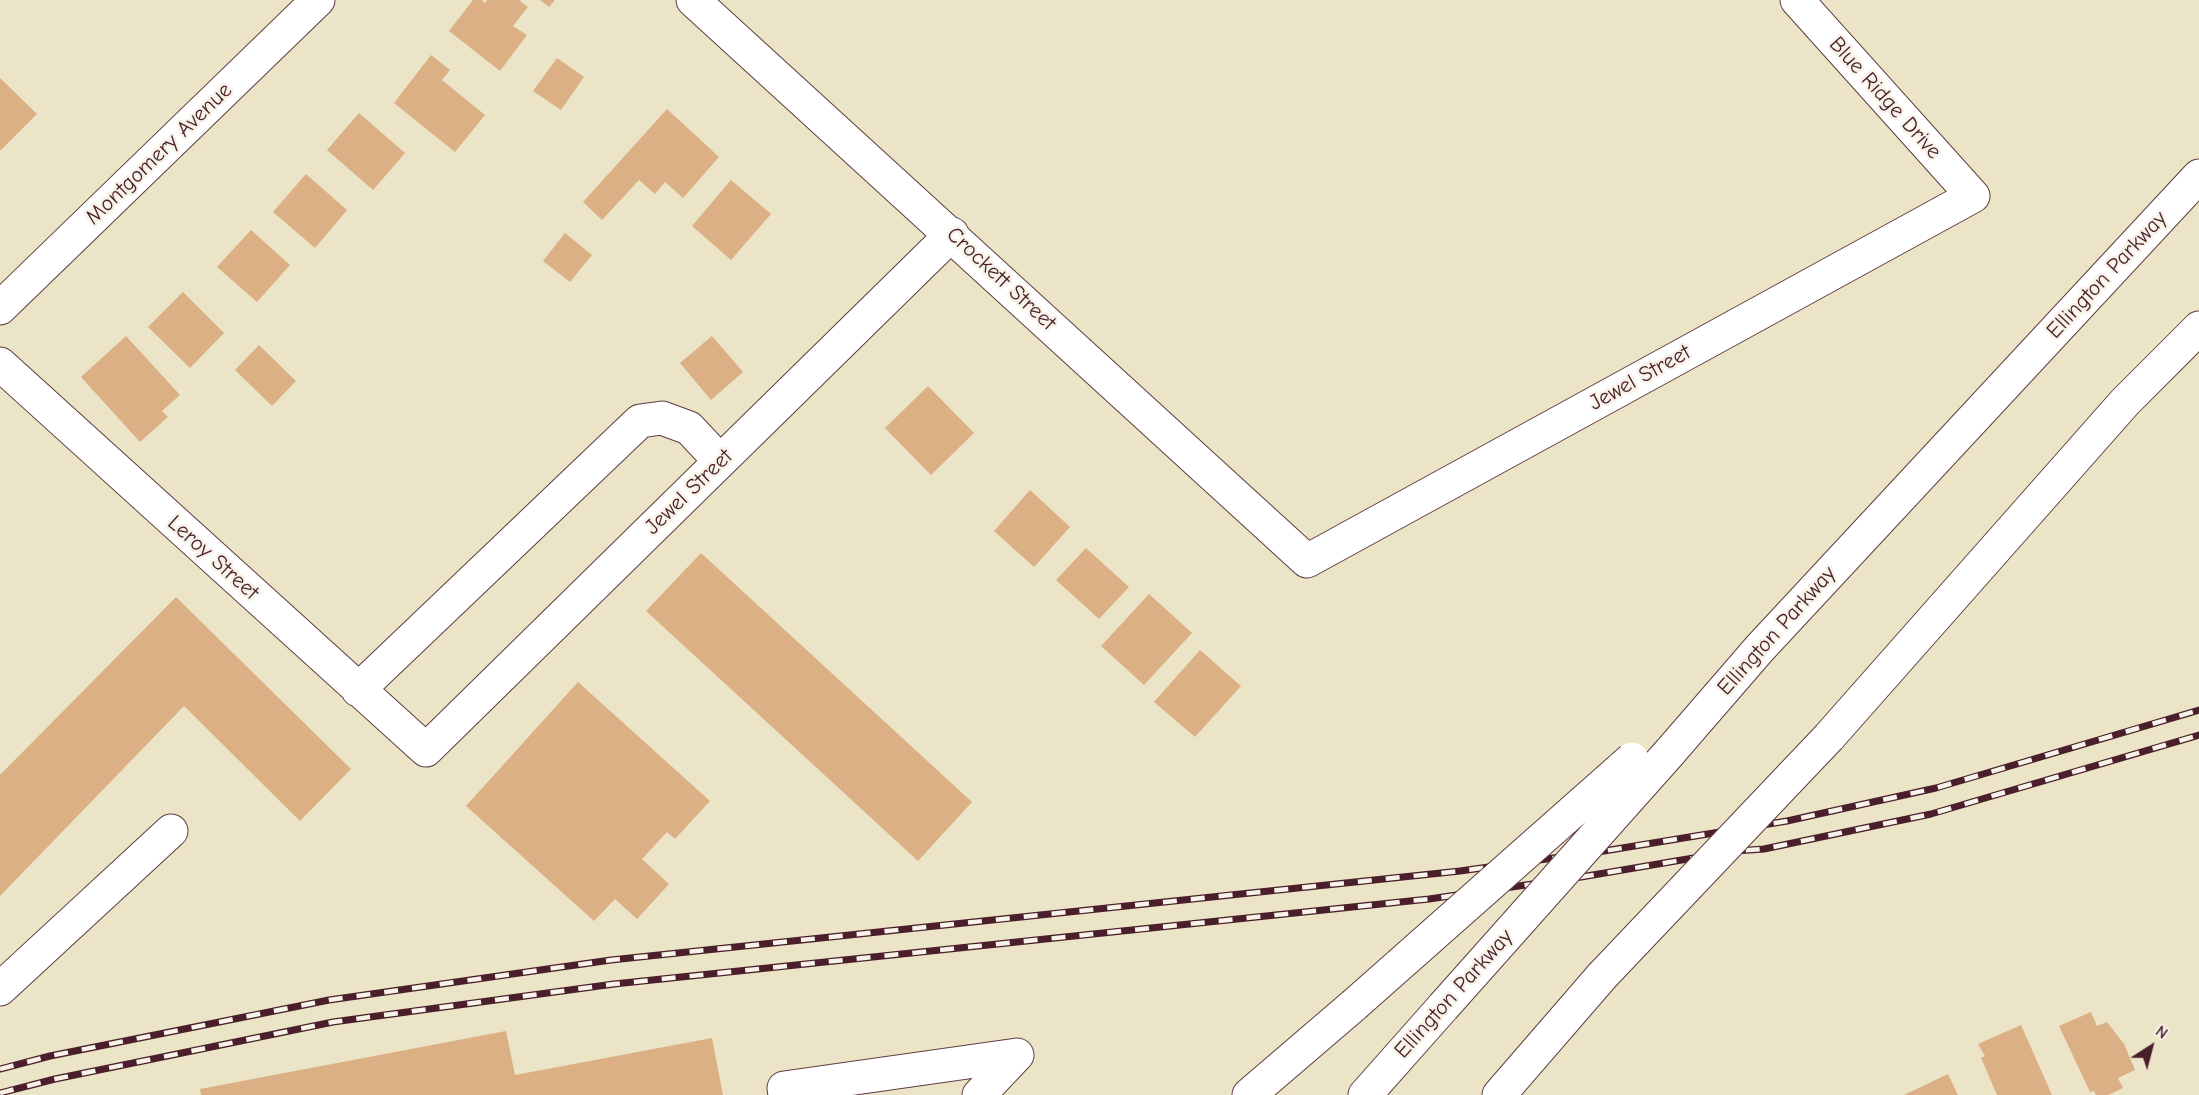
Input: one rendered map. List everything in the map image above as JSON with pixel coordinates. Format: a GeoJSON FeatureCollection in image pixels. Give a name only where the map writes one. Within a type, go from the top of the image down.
{"type":"FeatureCollection","features":[{"type":"Feature","properties":{"kind":"main road","name":"Montgomery Avenue"},"geometry":{"type":"LineString","coordinates":[[0,308],[318,0]]}},
{"type":"Feature","properties":{"kind":"main road","name":"Crockett Street"},"geometry":{"type":"LineString","coordinates":[[693,0],[952,234],[1307,561]]}},
{"type":"Feature","properties":{"kind":"main road","name":"Blue Ridge Drive"},"geometry":{"type":"LineString","coordinates":[[1797,0],[1972,196]]}},
{"type":"Feature","properties":{"kind":"main road","name":"Ellington Parkway"},"geometry":{"type":"LineString","coordinates":[[1365,1095],[1760,648],[2199,176]]}},
{"type":"Feature","properties":{"kind":"main road","name":"Jewel Street"},"geometry":{"type":"LineString","coordinates":[[1307,561],[1972,196]]}},
{"type":"Feature","properties":{"kind":"main road","name":"Jewel Street"},"geometry":{"type":"LineString","coordinates":[[426,750],[952,234]]}},
{"type":"Feature","properties":{"kind":"main road"},"geometry":{"type":"LineString","coordinates":[[1499,1095],[1602,976],[1828,737],[2125,402],[2199,328]]}},
{"type":"Feature","properties":{"kind":"main road","name":"Leroy Street"},"geometry":{"type":"LineString","coordinates":[[0,364],[426,750]]}},
{"type":"Feature","properties":{"kind":"main road"},"geometry":{"type":"LineString","coordinates":[[358,690],[640,421],[663,418],[688,428],[720,461]]}},
{"type":"Feature","properties":{"kind":"main road"},"geometry":{"type":"LineString","coordinates":[[1250,1095],[1760,648]]}},
{"type":"Feature","properties":{"kind":"main road"},"geometry":{"type":"LineString","coordinates":[[0,989],[171,831]]}},
{"type":"Feature","properties":{"kind":"main road"},"geometry":{"type":"LineString","coordinates":[[785,1095],[784,1088],[1017,1055],[979,1095]]}},
{"type":"Feature","properties":{"kind":"building"},"geometry":{"type":"Polygon","coordinates":[[[473,0],[482,0],[485,3],[487,0],[519,0],[528,7],[513,26],[527,35],[500,71],[449,31],[473,0]]]}},
{"type":"Feature","properties":{"kind":"building"},"geometry":{"type":"Polygon","coordinates":[[[540,0],[555,0],[549,7],[540,0]]]}},
{"type":"Feature","properties":{"kind":"building"},"geometry":{"type":"Polygon","coordinates":[[[431,55],[450,70],[442,80],[485,115],[455,152],[394,103],[431,55]]]}},
{"type":"Feature","properties":{"kind":"building"},"geometry":{"type":"Polygon","coordinates":[[[557,58],[584,77],[561,110],[533,91],[557,58]]]}},
{"type":"Feature","properties":{"kind":"building"},"geometry":{"type":"Polygon","coordinates":[[[0,78],[37,114],[0,151],[0,78]]]}},
{"type":"Feature","properties":{"kind":"building"},"geometry":{"type":"Polygon","coordinates":[[[667,109],[719,157],[683,198],[665,182],[655,194],[639,180],[602,220],[583,202],[667,109]]]}},
{"type":"Feature","properties":{"kind":"building"},"geometry":{"type":"Polygon","coordinates":[[[359,113],[405,153],[373,190],[327,150],[359,113]]]}},
{"type":"Feature","properties":{"kind":"building"},"geometry":{"type":"Polygon","coordinates":[[[306,174],[347,210],[315,248],[273,212],[306,174]]]}},
{"type":"Feature","properties":{"kind":"building"},"geometry":{"type":"Polygon","coordinates":[[[731,180],[771,214],[731,260],[692,226],[731,180]]]}},
{"type":"Feature","properties":{"kind":"building"},"geometry":{"type":"Polygon","coordinates":[[[251,230],[290,265],[257,302],[217,267],[251,230]]]}},
{"type":"Feature","properties":{"kind":"building"},"geometry":{"type":"Polygon","coordinates":[[[565,233],[592,255],[570,282],[543,261],[565,233]]]}},
{"type":"Feature","properties":{"kind":"building"},"geometry":{"type":"Polygon","coordinates":[[[183,292],[224,333],[190,368],[148,327],[183,292]]]}},
{"type":"Feature","properties":{"kind":"building"},"geometry":{"type":"Polygon","coordinates":[[[126,336],[180,395],[162,411],[168,417],[140,442],[81,377],[126,336]]]}},
{"type":"Feature","properties":{"kind":"building"},"geometry":{"type":"Polygon","coordinates":[[[712,336],[743,372],[711,400],[680,363],[712,336]]]}},
{"type":"Feature","properties":{"kind":"building"},"geometry":{"type":"Polygon","coordinates":[[[259,345],[296,381],[272,406],[235,370],[259,345]]]}},
{"type":"Feature","properties":{"kind":"building"},"geometry":{"type":"Polygon","coordinates":[[[928,386],[974,433],[931,475],[885,428],[928,386]]]}},
{"type":"Feature","properties":{"kind":"building"},"geometry":{"type":"Polygon","coordinates":[[[1030,490],[1070,527],[1034,567],[994,531],[1030,490]]]}},
{"type":"Feature","properties":{"kind":"building"},"geometry":{"type":"Polygon","coordinates":[[[1086,548],[1129,587],[1099,619],[1056,580],[1086,548]]]}},
{"type":"Feature","properties":{"kind":"building"},"geometry":{"type":"Polygon","coordinates":[[[701,553],[972,802],[918,861],[646,611],[701,553]]]}},
{"type":"Feature","properties":{"kind":"building"},"geometry":{"type":"Polygon","coordinates":[[[1149,594],[1192,633],[1144,685],[1101,646],[1149,594]]]}},
{"type":"Feature","properties":{"kind":"building"},"geometry":{"type":"Polygon","coordinates":[[[176,597],[351,769],[300,821],[184,706],[0,896],[0,775],[176,597]]]}},
{"type":"Feature","properties":{"kind":"building"},"geometry":{"type":"Polygon","coordinates":[[[1200,650],[1241,686],[1195,737],[1154,702],[1200,650]]]}},
{"type":"Feature","properties":{"kind":"building"},"geometry":{"type":"Polygon","coordinates":[[[578,682],[710,801],[675,839],[667,832],[642,859],[669,884],[637,919],[615,899],[594,921],[466,806],[578,682]]]}},
{"type":"Feature","properties":{"kind":"building"},"geometry":{"type":"Polygon","coordinates":[[[2091,1012],[2097,1026],[2107,1022],[2124,1044],[2135,1070],[2118,1078],[2123,1088],[2108,1095],[2096,1095],[2094,1091],[2090,1092],[2059,1026],[2091,1012]]]}},
{"type":"Feature","properties":{"kind":"building"},"geometry":{"type":"Polygon","coordinates":[[[2021,1025],[2052,1095],[1997,1095],[1981,1058],[1985,1056],[1978,1044],[2021,1025]]]}},
{"type":"Feature","properties":{"kind":"building"},"geometry":{"type":"Polygon","coordinates":[[[506,1031],[515,1075],[712,1038],[723,1095],[201,1095],[200,1089],[506,1031]]]}},
{"type":"Feature","properties":{"kind":"building"},"geometry":{"type":"Polygon","coordinates":[[[1948,1074],[1958,1095],[1904,1095],[1948,1074]]]}},
{"type":"Feature","properties":{"kind":"railway"},"geometry":{"type":"LineString","coordinates":[[0,1069],[50,1056],[329,1000],[611,960],[1460,871],[1604,851],[1787,821],[1936,788],[2199,710]]}},
{"type":"Feature","properties":{"kind":"railway"},"geometry":{"type":"LineString","coordinates":[[0,1093],[55,1079],[333,1022],[614,984],[1429,899],[1581,877],[1735,851],[1764,849],[1931,814],[2199,735]]}}]}
